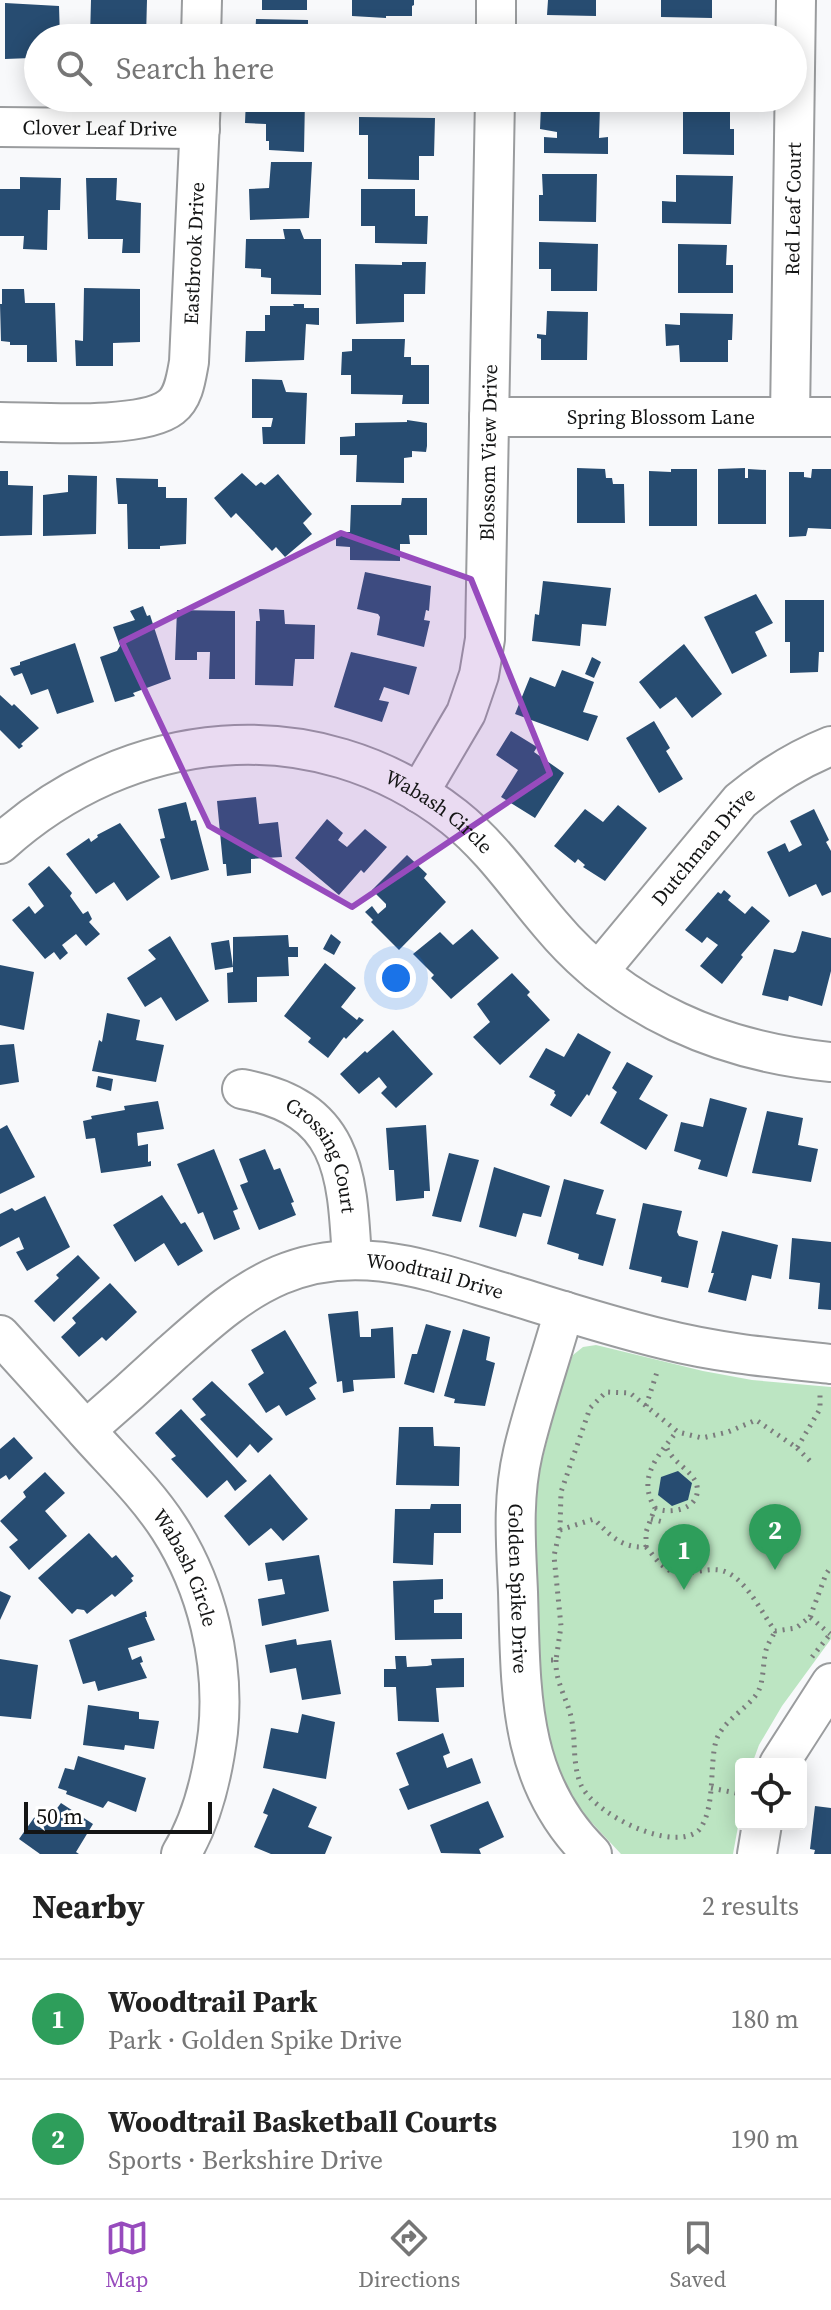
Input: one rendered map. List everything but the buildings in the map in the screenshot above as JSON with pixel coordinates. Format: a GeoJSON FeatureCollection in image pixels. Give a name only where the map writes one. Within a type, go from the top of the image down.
{"type":"FeatureCollection","features":[{"type":"Feature","properties":{"kind":"street"},"geometry":{"type":"LineString","coordinates":[[201,24],[202,0]]}},
{"type":"Feature","properties":{"kind":"street"},"geometry":{"type":"LineString","coordinates":[[496,0],[496,24]]}},
{"type":"Feature","properties":{"kind":"street","name":"Red Leaf Court"},"geometry":{"type":"LineString","coordinates":[[796,0],[796,24]]}},
{"type":"Feature","properties":{"kind":"street","name":"Blossom View Drive"},"geometry":{"type":"LineString","coordinates":[[419,793],[466,713],[479,675],[485,639],[495,112]]}},
{"type":"Feature","properties":{"kind":"street","name":"Red Leaf Court"},"geometry":{"type":"LineString","coordinates":[[790,417],[794,112]]}},
{"type":"Feature","properties":{"kind":"street","name":"Clover Leaf Drive"},"geometry":{"type":"LineString","coordinates":[[0,127],[200,114]]}},
{"type":"Feature","properties":{"kind":"street","name":"Eastbrook Drive"},"geometry":{"type":"LineString","coordinates":[[0,422],[118,422],[155,415],[172,406],[184,387],[189,362],[200,114]]}},
{"type":"Feature","properties":{"kind":"street","name":"Spring Blossom Lane"},"geometry":{"type":"LineString","coordinates":[[489,417],[831,417]]}},
{"type":"Feature","properties":{"kind":"street","name":"Wabash Circle"},"geometry":{"type":"LineString","coordinates":[[0,844],[33,815],[75,788],[119,767],[163,754],[201,747],[243,745],[289,748],[335,757],[419,793],[454,817],[492,852],[552,927],[598,972],[652,1009],[698,1032],[745,1049],[831,1062]]}},
{"type":"Feature","properties":{"kind":"street","name":"Dutchman Drive"},"geometry":{"type":"LineString","coordinates":[[598,972],[740,801],[766,779],[798,759],[831,746]]}},
{"type":"Feature","properties":{"kind":"street","name":"Crossing Court"},"geometry":{"type":"LineString","coordinates":[[242,1089],[266,1093],[293,1105],[316,1123],[334,1148],[344,1173],[348,1196],[352,1260]]}},
{"type":"Feature","properties":{"kind":"street","name":"Woodtrail Drive"},"geometry":{"type":"LineString","coordinates":[[86,1430],[223,1308],[253,1288],[282,1274],[352,1260],[410,1265],[661,1339],[826,1376]]}},
{"type":"Feature","properties":{"kind":"street","name":"Golden Spike Drive"},"geometry":{"type":"LineString","coordinates":[[564,1311],[523,1453],[515,1507],[521,1686],[526,1731],[545,1789],[564,1822],[592,1854]]}},
{"type":"Feature","properties":{"kind":"street","name":"Wabash Circle"},"geometry":{"type":"LineString","coordinates":[[0,1335],[143,1493],[169,1529],[193,1573],[209,1620],[218,1668],[220,1712],[215,1759],[204,1802],[181,1854]]}},
{"type":"Feature","properties":{"kind":"street"},"geometry":{"type":"LineString","coordinates":[[783,1758],[831,1683]]}},
{"type":"Feature","properties":{"kind":"street"},"geometry":{"type":"LineString","coordinates":[[757,1854],[761,1830]]}},
{"type":"Feature","properties":{"kind":"path"},"geometry":{"type":"LineString","coordinates":[[646,1406],[659,1365]]}},
{"type":"Feature","properties":{"kind":"path"},"geometry":{"type":"LineString","coordinates":[[797,1448],[820,1409],[826,1376]]}},
{"type":"Feature","properties":{"kind":"path"},"geometry":{"type":"LineString","coordinates":[[775,1631],[767,1648],[758,1693],[717,1738],[711,1788],[698,1832],[687,1839],[663,1842],[632,1829],[602,1811],[582,1788],[573,1758],[571,1715],[559,1686],[556,1660],[561,1626],[554,1556],[561,1492],[590,1408],[606,1392],[630,1393],[677,1431],[702,1438],[728,1432],[756,1420],[797,1448],[812,1463]]}},
{"type":"Feature","properties":{"kind":"path"},"geometry":{"type":"LineString","coordinates":[[820,1409],[831,1409]]}},
{"type":"Feature","properties":{"kind":"path"},"geometry":{"type":"LineString","coordinates":[[666,1446],[673,1460],[692,1477],[697,1486],[696,1496],[689,1505],[672,1512],[655,1508],[648,1496],[648,1481],[654,1462],[677,1431]]}},
{"type":"Feature","properties":{"kind":"path"},"geometry":{"type":"LineString","coordinates":[[552,1489],[561,1492]]}},
{"type":"Feature","properties":{"kind":"path"},"geometry":{"type":"LineString","coordinates":[[655,1508],[646,1532],[646,1547],[664,1568],[686,1574],[703,1570],[726,1571],[738,1580],[775,1631]]}},
{"type":"Feature","properties":{"kind":"path"},"geometry":{"type":"LineString","coordinates":[[559,1530],[594,1519],[616,1542],[630,1547],[646,1547]]}},
{"type":"Feature","properties":{"kind":"path"},"geometry":{"type":"LineString","coordinates":[[651,1519],[663,1522]]}},
{"type":"Feature","properties":{"kind":"path"},"geometry":{"type":"LineString","coordinates":[[775,1631],[796,1628],[810,1617],[831,1567]]}},
{"type":"Feature","properties":{"kind":"path"},"geometry":{"type":"LineString","coordinates":[[810,1617],[830,1634]]}},
{"type":"Feature","properties":{"kind":"path"},"geometry":{"type":"LineString","coordinates":[[542,1661],[556,1660]]}},
{"type":"Feature","properties":{"kind":"path"},"geometry":{"type":"LineString","coordinates":[[711,1788],[735,1793]]}},
{"type":"Feature","properties":{"kind":"highlighted area"},"geometry":{"type":"Polygon","coordinates":[[[341,533],[471,579],[550,774],[352,907],[209,826],[122,642],[341,533]]]}},
{"type":"Feature","properties":{"kind":"green space"},"geometry":{"type":"Polygon","coordinates":[[[596,1345],[752,1380],[831,1387],[831,1639],[782,1706],[754,1758],[735,1758],[737,1830],[733,1854],[621,1854],[579,1809],[565,1785],[547,1738],[540,1693],[535,1541],[538,1476],[564,1376],[573,1355],[583,1347],[596,1345]]]}},
{"type":"Feature","properties":{"kind":"place","name":"Woodtrail Basketball Courts"},"geometry":{"type":"Point","coordinates":[775,1570]}},
{"type":"Feature","properties":{"kind":"place","name":"Woodtrail Park"},"geometry":{"type":"Point","coordinates":[684,1590]}}]}
